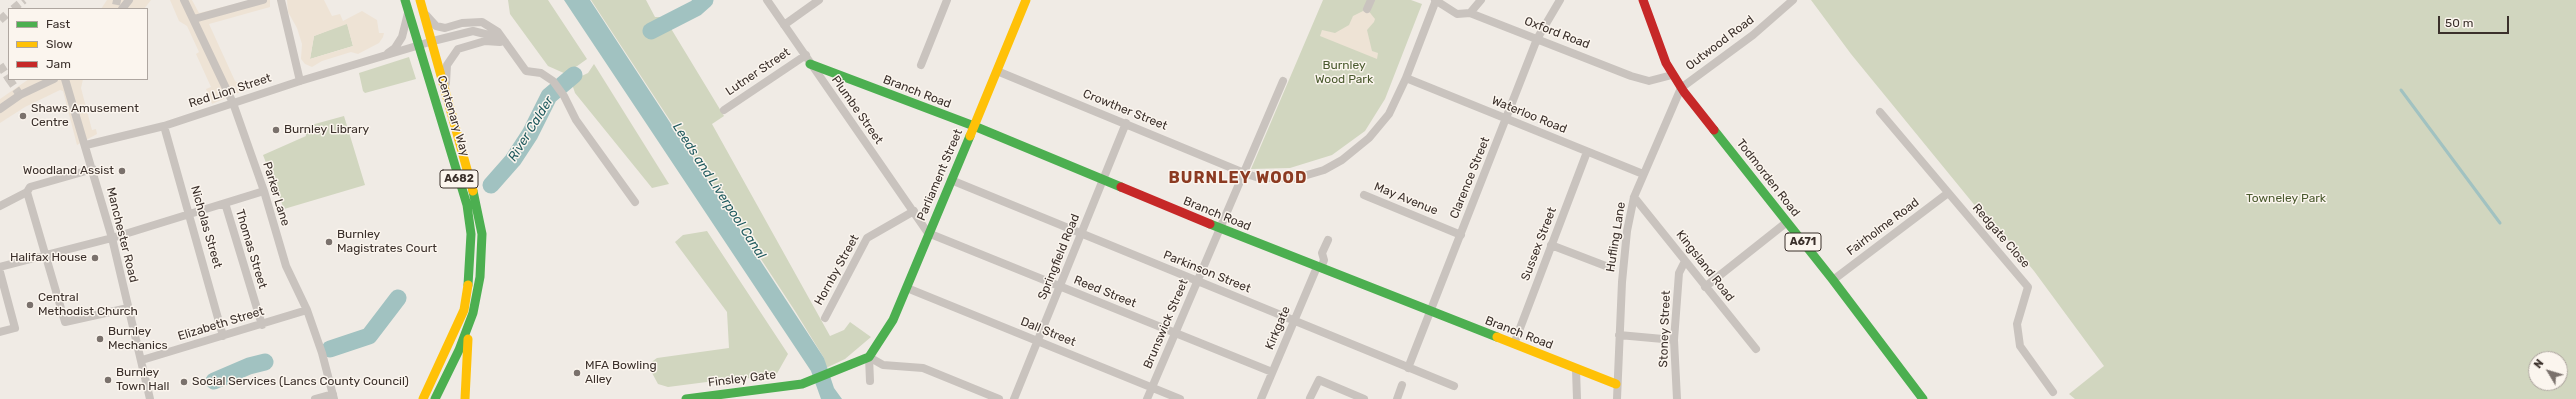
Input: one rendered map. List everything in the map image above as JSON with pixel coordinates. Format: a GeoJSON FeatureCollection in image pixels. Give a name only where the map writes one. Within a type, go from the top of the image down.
{"type":"FeatureCollection","features":[{"type":"Feature","properties":{"kind":"main road","name":"Centenary Way"},"geometry":{"type":"LineString","coordinates":[[405,0],[467,205],[471,234],[468,291],[458,325],[422,399]]}},
{"type":"Feature","properties":{"kind":"main road","name":"Centenary Way"},"geometry":{"type":"LineString","coordinates":[[420,0],[445,86],[476,203],[482,234],[478,290],[469,326],[435,399]]}},
{"type":"Feature","properties":{"kind":"main road","name":"Parliament Street"},"geometry":{"type":"LineString","coordinates":[[869,357],[893,320],[1026,0]]}},
{"type":"Feature","properties":{"kind":"main road","name":"Todmorden Road"},"geometry":{"type":"LineString","coordinates":[[1642,0],[1672,75],[1681,88],[1833,280],[1923,399]]}},
{"type":"Feature","properties":{"kind":"main road","name":"Branch Road"},"geometry":{"type":"LineString","coordinates":[[810,64],[974,126],[1319,268],[1616,384]]}},
{"type":"Feature","properties":{"kind":"main road","name":"A682"},"geometry":{"type":"LineString","coordinates":[[465,399],[464,373],[469,326]]}},
{"type":"Feature","properties":{"kind":"main road","name":"Finsley Gate"},"geometry":{"type":"LineString","coordinates":[[686,399],[802,384],[869,357]]}},
{"type":"Feature","properties":{"kind":"street"},"geometry":{"type":"LineString","coordinates":[[123,8],[129,0]]}},
{"type":"Feature","properties":{"kind":"street","name":"Parker Lane"},"geometry":{"type":"LineString","coordinates":[[184,0],[233,103],[264,191],[286,266],[307,310],[322,353],[333,396]]}},
{"type":"Feature","properties":{"kind":"street"},"geometry":{"type":"LineString","coordinates":[[194,19],[263,0]]}},
{"type":"Feature","properties":{"kind":"street"},"geometry":{"type":"LineString","coordinates":[[281,0],[300,81]]}},
{"type":"Feature","properties":{"kind":"street","name":"Plumbe Street"},"geometry":{"type":"LineString","coordinates":[[767,0],[928,233]]}},
{"type":"Feature","properties":{"kind":"street"},"geometry":{"type":"LineString","coordinates":[[784,25],[819,0]]}},
{"type":"Feature","properties":{"kind":"street"},"geometry":{"type":"LineString","coordinates":[[921,65],[947,0]]}},
{"type":"Feature","properties":{"kind":"street"},"geometry":{"type":"LineString","coordinates":[[1367,9],[1371,0]]}},
{"type":"Feature","properties":{"kind":"street","name":"Crowther Street"},"geometry":{"type":"LineString","coordinates":[[997,72],[1126,123],[1244,173],[1259,178],[1296,178],[1324,170],[1342,160],[1369,138],[1389,114],[1406,78],[1435,0]]}},
{"type":"Feature","properties":{"kind":"street","name":"Oxford Road"},"geometry":{"type":"LineString","coordinates":[[1435,0],[1457,14],[1470,13],[1649,81],[1672,75]]}},
{"type":"Feature","properties":{"kind":"street"},"geometry":{"type":"LineString","coordinates":[[1470,13],[1480,0]]}},
{"type":"Feature","properties":{"kind":"street","name":"Clarence Street"},"geometry":{"type":"LineString","coordinates":[[1408,368],[1537,39],[1560,0]]}},
{"type":"Feature","properties":{"kind":"street","name":"Outwood Road"},"geometry":{"type":"LineString","coordinates":[[1681,88],[1753,35],[1792,1]]}},
{"type":"Feature","properties":{"kind":"street","name":"Red Lion Street"},"geometry":{"type":"LineString","coordinates":[[380,57],[395,48],[402,37],[408,12]]}},
{"type":"Feature","properties":{"kind":"street"},"geometry":{"type":"LineString","coordinates":[[423,12],[436,26],[445,28]]}},
{"type":"Feature","properties":{"kind":"street"},"geometry":{"type":"LineString","coordinates":[[427,70],[427,52],[432,41],[445,28],[462,23],[482,22],[498,32],[526,71],[541,73],[553,81],[564,96],[576,120],[635,202]]}},
{"type":"Feature","properties":{"kind":"street"},"geometry":{"type":"LineString","coordinates":[[415,31],[432,41]]}},
{"type":"Feature","properties":{"kind":"street","name":"Red Lion Street"},"geometry":{"type":"LineString","coordinates":[[86,145],[164,126],[300,81],[432,41],[473,31],[489,35],[504,42]]}},
{"type":"Feature","properties":{"kind":"street"},"geometry":{"type":"LineString","coordinates":[[445,86],[447,65],[458,49],[485,41],[504,42]]}},
{"type":"Feature","properties":{"kind":"street","name":"Lutner Street"},"geometry":{"type":"LineString","coordinates":[[724,110],[806,55]]}},
{"type":"Feature","properties":{"kind":"street","name":"Waterloo Road"},"geometry":{"type":"LineString","coordinates":[[1406,78],[1643,174]]}},
{"type":"Feature","properties":{"kind":"street"},"geometry":{"type":"LineString","coordinates":[[0,109],[20,95],[52,80]]}},
{"type":"Feature","properties":{"kind":"street","name":"Manchester Road"},"geometry":{"type":"LineString","coordinates":[[66,80],[112,238],[150,399]]}},
{"type":"Feature","properties":{"kind":"street","name":"Brunswick Street"},"geometry":{"type":"LineString","coordinates":[[1147,399],[1283,81]]}},
{"type":"Feature","properties":{"kind":"street","name":"Hufling Lane"},"geometry":{"type":"LineString","coordinates":[[1617,399],[1616,384],[1627,231],[1634,197],[1681,88]]}},
{"type":"Feature","properties":{"kind":"street","name":"Redgate Close"},"geometry":{"type":"LineString","coordinates":[[1880,112],[2028,287],[2018,324],[2020,346],[2053,392]]}},
{"type":"Feature","properties":{"kind":"street","name":"Springfield Road"},"geometry":{"type":"LineString","coordinates":[[1014,399],[1126,123]]}},
{"type":"Feature","properties":{"kind":"street","name":"Nicholas Street"},"geometry":{"type":"LineString","coordinates":[[164,126],[190,214],[223,336]]}},
{"type":"Feature","properties":{"kind":"street","name":"Sussex Street"},"geometry":{"type":"LineString","coordinates":[[1514,344],[1587,152]]}},
{"type":"Feature","properties":{"kind":"street"},"geometry":{"type":"LineString","coordinates":[[0,206],[27,192],[30,187],[93,170]]}},
{"type":"Feature","properties":{"kind":"street","name":"Parkinson Street"},"geometry":{"type":"LineString","coordinates":[[951,180],[1454,386]]}},
{"type":"Feature","properties":{"kind":"street"},"geometry":{"type":"LineString","coordinates":[[0,267],[112,238],[264,191]]}},
{"type":"Feature","properties":{"kind":"street"},"geometry":{"type":"LineString","coordinates":[[27,192],[65,322],[128,308]]}},
{"type":"Feature","properties":{"kind":"street","name":"Fairholme Road"},"geometry":{"type":"LineString","coordinates":[[1833,280],[1948,193]]}},
{"type":"Feature","properties":{"kind":"street","name":"May Avenue"},"geometry":{"type":"LineString","coordinates":[[1364,195],[1461,234]]}},
{"type":"Feature","properties":{"kind":"street","name":"Kingsland Road"},"geometry":{"type":"LineString","coordinates":[[1634,197],[1756,350]]}},
{"type":"Feature","properties":{"kind":"street","name":"Thomas Street"},"geometry":{"type":"LineString","coordinates":[[225,203],[262,325]]}},
{"type":"Feature","properties":{"kind":"street","name":"Hornby Street"},"geometry":{"type":"LineString","coordinates":[[825,318],[867,238],[914,211]]}},
{"type":"Feature","properties":{"kind":"street"},"geometry":{"type":"LineString","coordinates":[[1705,287],[1787,222]]}},
{"type":"Feature","properties":{"kind":"street","name":"Reed Street"},"geometry":{"type":"LineString","coordinates":[[928,233],[1272,372]]}},
{"type":"Feature","properties":{"kind":"street","name":"Kirkgate"},"geometry":{"type":"LineString","coordinates":[[1261,399],[1294,321],[1324,260],[1322,253],[1328,240]]}},
{"type":"Feature","properties":{"kind":"street"},"geometry":{"type":"LineString","coordinates":[[1552,245],[1611,268]]}},
{"type":"Feature","properties":{"kind":"street","name":"Stoney Street"},"geometry":{"type":"LineString","coordinates":[[1677,399],[1674,340],[1680,273],[1685,261]]}},
{"type":"Feature","properties":{"kind":"street"},"geometry":{"type":"LineString","coordinates":[[0,272],[15,328],[0,332]]}},
{"type":"Feature","properties":{"kind":"street","name":"Dall Street"},"geometry":{"type":"LineString","coordinates":[[907,288],[1180,399]]}},
{"type":"Feature","properties":{"kind":"street","name":"Elizabeth Street"},"geometry":{"type":"LineString","coordinates":[[142,360],[262,325],[307,310]]}},
{"type":"Feature","properties":{"kind":"street"},"geometry":{"type":"LineString","coordinates":[[1619,335],[1674,340]]}},
{"type":"Feature","properties":{"kind":"street"},"geometry":{"type":"LineString","coordinates":[[869,357],[870,381]]}},
{"type":"Feature","properties":{"kind":"street"},"geometry":{"type":"LineString","coordinates":[[869,357],[883,365],[923,368],[999,399]]}},
{"type":"Feature","properties":{"kind":"street"},"geometry":{"type":"LineString","coordinates":[[1576,369],[1577,399]]}},
{"type":"Feature","properties":{"kind":"street"},"geometry":{"type":"LineString","coordinates":[[1310,398],[1319,380],[1364,399]]}},
{"type":"Feature","properties":{"kind":"street"},"geometry":{"type":"LineString","coordinates":[[1397,399],[1402,385]]}},
{"type":"Feature","properties":{"kind":"street"},"geometry":{"type":"LineString","coordinates":[[315,399],[333,396]]}},
{"type":"Feature","properties":{"kind":"green space"},"geometry":{"type":"Polygon","coordinates":[[[508,0],[548,0],[587,59],[566,74],[548,66],[510,14],[508,0]]]}},
{"type":"Feature","properties":{"kind":"green space"},"geometry":{"type":"Polygon","coordinates":[[[591,0],[646,0],[655,17],[664,17],[724,116],[712,124],[830,336],[844,330],[850,322],[871,337],[845,359],[826,368],[824,358],[795,311],[591,0]]]}},
{"type":"Feature","properties":{"kind":"green space","name":"Burnley Wood Park"},"geometry":{"type":"Polygon","coordinates":[[[1323,0],[1411,0],[1422,4],[1385,99],[1365,131],[1332,155],[1290,168],[1251,169],[1323,0]]]}},
{"type":"Feature","properties":{"kind":"green space","name":"Towneley Park"},"geometry":{"type":"Polygon","coordinates":[[[1811,0],[2576,0],[2576,399],[2075,399],[2069,394],[2104,366],[2034,271],[1984,211],[1981,213],[1851,54],[1811,0]]]}},
{"type":"Feature","properties":{"kind":"green space"},"geometry":{"type":"Polygon","coordinates":[[[347,23],[353,46],[310,59],[314,36],[347,23]]]}},
{"type":"Feature","properties":{"kind":"green space"},"geometry":{"type":"Polygon","coordinates":[[[409,57],[416,79],[365,93],[363,91],[359,73],[409,57]]]}},
{"type":"Feature","properties":{"kind":"green space"},"geometry":{"type":"Polygon","coordinates":[[[594,64],[669,184],[652,188],[575,93],[571,81],[588,73],[594,64]]]}},
{"type":"Feature","properties":{"kind":"green space"},"geometry":{"type":"Polygon","coordinates":[[[344,116],[365,185],[284,209],[263,155],[306,136],[304,127],[344,116]]]}},
{"type":"Feature","properties":{"kind":"green space"},"geometry":{"type":"Polygon","coordinates":[[[707,231],[788,354],[775,377],[730,379],[668,387],[658,384],[652,373],[650,363],[657,358],[729,348],[727,312],[675,242],[683,235],[707,231]]]}},
{"type":"Feature","properties":{"kind":"shaded area"},"geometry":{"type":"Polygon","coordinates":[[[107,0],[151,0],[145,8],[102,8],[107,0]]]}},
{"type":"Feature","properties":{"kind":"shaded area"},"geometry":{"type":"Polygon","coordinates":[[[170,0],[192,0],[199,13],[251,0],[270,0],[270,7],[209,24],[235,81],[247,89],[212,104],[206,89],[211,87],[196,54],[199,52],[187,26],[179,21],[170,0]]]}},
{"type":"Feature","properties":{"kind":"shaded area"},"geometry":{"type":"Polygon","coordinates":[[[287,0],[324,0],[332,16],[340,14],[343,21],[362,11],[377,20],[379,33],[384,33],[379,43],[358,54],[351,52],[322,61],[312,67],[305,64],[301,59],[302,44],[297,28],[288,12],[287,0]],[[347,24],[314,36],[310,59],[353,46],[347,24]]]}},
{"type":"Feature","properties":{"kind":"shaded area"},"geometry":{"type":"Polygon","coordinates":[[[1367,9],[1375,19],[1367,30],[1372,51],[1378,53],[1377,59],[1320,36],[1322,30],[1335,33],[1349,25],[1353,16],[1367,9]]]}},
{"type":"Feature","properties":{"kind":"shaded area"},"geometry":{"type":"Polygon","coordinates":[[[28,80],[83,80],[81,88],[92,130],[96,129],[97,134],[77,145],[63,91],[60,90],[25,107],[0,123],[0,99],[28,80]]]}},
{"type":"Feature","properties":{"kind":"water"},"geometry":{"type":"Polygon","coordinates":[[[564,0],[590,0],[824,358],[834,388],[842,399],[821,399],[811,371],[564,0]]]}},
{"type":"Feature","properties":{"kind":"waterway","name":"River Calder"},"geometry":{"type":"LineString","coordinates":[[651,31],[696,8],[705,0]]}},
{"type":"Feature","properties":{"kind":"waterway","name":"River Calder"},"geometry":{"type":"LineString","coordinates":[[491,185],[513,160],[530,134],[549,96],[574,75]]}},
{"type":"Feature","properties":{"kind":"waterway"},"geometry":{"type":"LineString","coordinates":[[2401,90],[2500,223]]}},
{"type":"Feature","properties":{"kind":"waterway","name":"River Calder"},"geometry":{"type":"LineString","coordinates":[[330,349],[369,336],[398,298]]}},
{"type":"Feature","properties":{"kind":"waterway","name":"River Calder"},"geometry":{"type":"LineString","coordinates":[[214,381],[249,366],[265,362]]}},
{"type":"Feature","properties":{"kind":"tunnel"},"geometry":{"type":"LineString","coordinates":[[14,8],[24,0]]}},
{"type":"Feature","properties":{"kind":"tunnel"},"geometry":{"type":"LineString","coordinates":[[113,0],[127,3]]}},
{"type":"Feature","properties":{"kind":"tunnel"},"geometry":{"type":"LineString","coordinates":[[0,20],[8,13]]}},
{"type":"Feature","properties":{"kind":"tunnel"},"geometry":{"type":"LineString","coordinates":[[0,65],[8,77]]}},
{"type":"Feature","properties":{"kind":"tunnel"},"geometry":{"type":"LineString","coordinates":[[10,80],[20,95]]}},
{"type":"Feature","properties":{"kind":"traffic: fast"},"geometry":{"type":"LineString","coordinates":[[405,0],[467,205],[471,234],[468,285]]}},
{"type":"Feature","properties":{"kind":"traffic: fast"},"geometry":{"type":"LineString","coordinates":[[810,64],[974,126],[1121,187]]}},
{"type":"Feature","properties":{"kind":"traffic: fast"},"geometry":{"type":"LineString","coordinates":[[1714,130],[1833,280],[1923,399]]}},
{"type":"Feature","properties":{"kind":"traffic: fast"},"geometry":{"type":"LineString","coordinates":[[686,399],[802,384],[869,357],[893,320],[970,136]]}},
{"type":"Feature","properties":{"kind":"traffic: fast"},"geometry":{"type":"LineString","coordinates":[[435,399],[459,350],[473,313],[480,277],[482,234],[473,191]]}},
{"type":"Feature","properties":{"kind":"traffic: fast"},"geometry":{"type":"LineString","coordinates":[[1210,224],[1497,337]]}},
{"type":"Feature","properties":{"kind":"traffic: slow"},"geometry":{"type":"LineString","coordinates":[[420,0],[473,191]]}},
{"type":"Feature","properties":{"kind":"traffic: slow"},"geometry":{"type":"LineString","coordinates":[[970,136],[1026,0]]}},
{"type":"Feature","properties":{"kind":"traffic: slow"},"geometry":{"type":"LineString","coordinates":[[423,399],[464,310],[468,285]]}},
{"type":"Feature","properties":{"kind":"traffic: slow"},"geometry":{"type":"LineString","coordinates":[[1497,337],[1616,384]]}},
{"type":"Feature","properties":{"kind":"traffic: slow"},"geometry":{"type":"LineString","coordinates":[[465,399],[468,339]]}},
{"type":"Feature","properties":{"kind":"traffic: jam"},"geometry":{"type":"LineString","coordinates":[[1643,0],[1666,63],[1684,92],[1714,130]]}},
{"type":"Feature","properties":{"kind":"traffic: jam"},"geometry":{"type":"LineString","coordinates":[[1121,187],[1210,224]]}},
{"type":"Feature","properties":{"kind":"place","name":"Shaws Amusement Centre"},"geometry":{"type":"Point","coordinates":[23,116]}},
{"type":"Feature","properties":{"kind":"place","name":"Burnley Library"},"geometry":{"type":"Point","coordinates":[276,130]}},
{"type":"Feature","properties":{"kind":"place","name":"Woodland Assist"},"geometry":{"type":"Point","coordinates":[122,171]}},
{"type":"Feature","properties":{"kind":"place","name":"Burnley Magistrates Court"},"geometry":{"type":"Point","coordinates":[329,242]}},
{"type":"Feature","properties":{"kind":"place","name":"Halifax House"},"geometry":{"type":"Point","coordinates":[95,258]}},
{"type":"Feature","properties":{"kind":"place","name":"Central Methodist Church"},"geometry":{"type":"Point","coordinates":[30,305]}},
{"type":"Feature","properties":{"kind":"place","name":"Burnley Mechanics"},"geometry":{"type":"Point","coordinates":[100,339]}},
{"type":"Feature","properties":{"kind":"place","name":"MFA Bowling Alley"},"geometry":{"type":"Point","coordinates":[577,373]}},
{"type":"Feature","properties":{"kind":"place","name":"Burnley Town Hall"},"geometry":{"type":"Point","coordinates":[108,380]}},
{"type":"Feature","properties":{"kind":"place","name":"Social Services (Lancs County Council)"},"geometry":{"type":"Point","coordinates":[184,382]}},
{"type":"Feature","properties":{"kind":"district","name":"BURNLEY WOOD"},"geometry":{"type":"Point","coordinates":[1238,178]}},
{"type":"Feature","properties":{"kind":"water label","name":"Leeds and Liverpool Canal"},"geometry":{"type":"Point","coordinates":[719,191]}}]}
